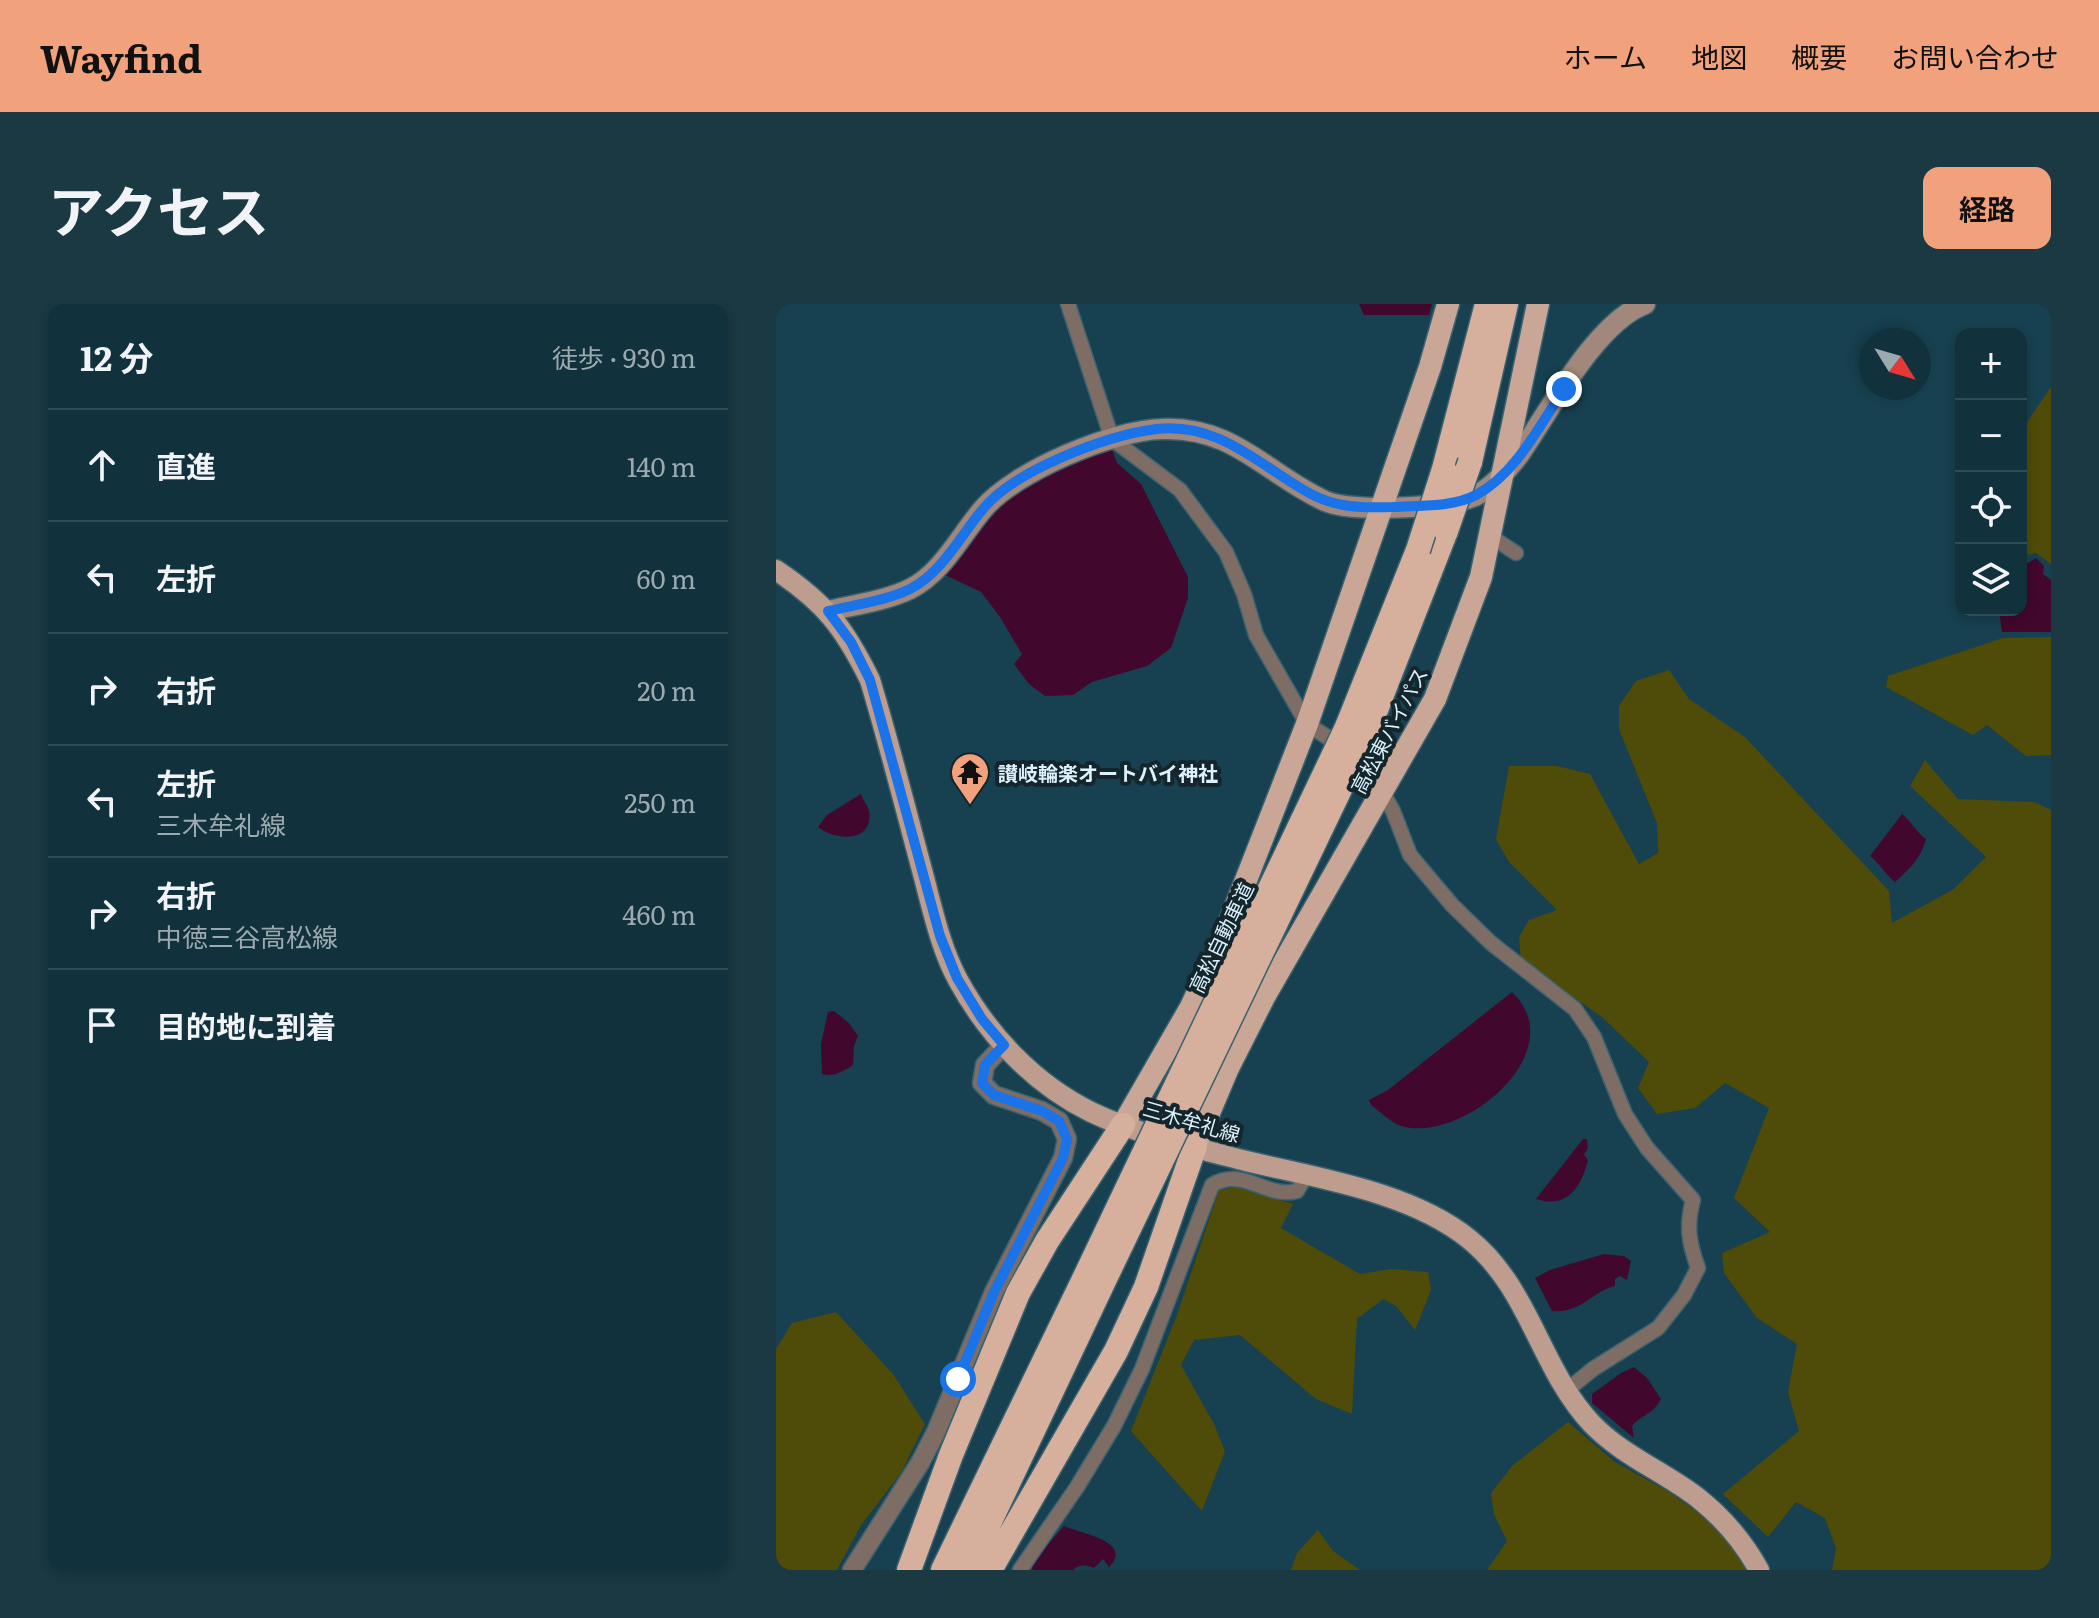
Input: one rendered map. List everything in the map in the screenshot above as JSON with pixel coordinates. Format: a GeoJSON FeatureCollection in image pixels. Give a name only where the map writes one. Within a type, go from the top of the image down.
{"type":"FeatureCollection","features":[{"type":"Feature","properties":{"kind":"highway"},"geometry":{"type":"LineString","coordinates":[[909,1570],[951,1455],[1018,1293],[1047,1241],[1123,1125],[1191,1007],[1211,965],[1307,724],[1430,367],[1448,304]]}},
{"type":"Feature","properties":{"kind":"highway","name":"高松自動車道"},"geometry":{"type":"LineString","coordinates":[[1357,730],[1444,469],[1487,304]]}},
{"type":"Feature","properties":{"kind":"highway","name":"高松自動車道"},"geometry":{"type":"LineString","coordinates":[[943,1570],[1092,1283],[1357,730],[1403,647],[1470,462],[1506,304]]}},
{"type":"Feature","properties":{"kind":"highway","name":"高松東バイパス"},"geometry":{"type":"LineString","coordinates":[[1195,1146],[1228,1068],[1264,997],[1435,699],[1481,577],[1538,304]]}},
{"type":"Feature","properties":{"kind":"highway"},"geometry":{"type":"LineString","coordinates":[[990,1570],[1116,1351],[1146,1287],[1195,1146]]}},
{"type":"Feature","properties":{"kind":"highway","name":"高松自動車道"},"geometry":{"type":"LineString","coordinates":[[967,1570],[1092,1283]]}},
{"type":"Feature","properties":{"kind":"main road"},"geometry":{"type":"LineString","coordinates":[[828,611],[909,589],[931,574],[999,492],[1029,472],[1112,439],[1158,429],[1186,428],[1213,434],[1330,503],[1356,508],[1447,504],[1475,496],[1503,474],[1609,327],[1635,307],[1645,304]]}},
{"type":"Feature","properties":{"kind":"main road","name":"三木牟礼線"},"geometry":{"type":"LineString","coordinates":[[776,570],[809,592],[828,611],[851,642],[870,680],[940,936],[957,978],[982,1019],[1023,1066],[1091,1112],[1123,1125],[1400,1202],[1468,1238],[1506,1278],[1566,1391],[1607,1439],[1698,1498],[1722,1520],[1759,1570]]}},
{"type":"Feature","properties":{"kind":"street"},"geometry":{"type":"LineString","coordinates":[[1068,304],[1112,439],[1180,490],[1226,552],[1244,594],[1256,635],[1307,724],[1355,755],[1373,775],[1393,811],[1410,855],[1442,893],[1491,943],[1575,1009],[1594,1037],[1625,1114],[1647,1148],[1693,1200],[1688,1219],[1688,1240],[1698,1268],[1684,1295],[1658,1328],[1593,1369],[1566,1391]]}},
{"type":"Feature","properties":{"kind":"street"},"geometry":{"type":"LineString","coordinates":[[1490,536],[1516,553]]}},
{"type":"Feature","properties":{"kind":"street"},"geometry":{"type":"LineString","coordinates":[[852,1570],[920,1463],[936,1432],[994,1292],[1063,1158],[1067,1139],[1059,1121],[1042,1111],[994,1095],[982,1083],[985,1065],[1004,1045]]}},
{"type":"Feature","properties":{"kind":"street"},"geometry":{"type":"LineString","coordinates":[[1020,1570],[1077,1487],[1121,1412],[1142,1369],[1212,1185],[1233,1177],[1286,1194],[1297,1191],[1306,1176]]}},
{"type":"Feature","properties":{"kind":"shaded area"},"geometry":{"type":"Polygon","coordinates":[[[1359,304],[1432,304],[1429,315],[1364,315],[1359,304]]]}},
{"type":"Feature","properties":{"kind":"shaded area"},"geometry":{"type":"Polygon","coordinates":[[[2051,387],[2051,564],[2036,553],[2027,555],[2027,422],[2051,387]]]}},
{"type":"Feature","properties":{"kind":"shaded area"},"geometry":{"type":"Polygon","coordinates":[[[1111,447],[1117,463],[1141,484],[1188,577],[1188,598],[1171,648],[1147,666],[1092,682],[1073,695],[1045,696],[1029,684],[1014,664],[1022,654],[981,592],[943,574],[978,525],[1030,475],[1111,447]]]}},
{"type":"Feature","properties":{"kind":"shaded area"},"geometry":{"type":"Polygon","coordinates":[[[2036,558],[2044,566],[2043,574],[2051,580],[2051,632],[2002,632],[2000,616],[2027,616],[2027,563],[2036,558]]]}},
{"type":"Feature","properties":{"kind":"shaded area"},"geometry":{"type":"Polygon","coordinates":[[[2051,637],[2051,755],[2026,756],[1987,725],[1973,735],[1886,687],[1888,676],[2003,638],[2051,637]]]}},
{"type":"Feature","properties":{"kind":"shaded area"},"geometry":{"type":"Polygon","coordinates":[[[1669,670],[1689,699],[1745,737],[1889,891],[1892,923],[1954,889],[1986,857],[1910,786],[1925,760],[1958,799],[2034,802],[2051,810],[2051,1570],[1832,1570],[1836,1548],[1825,1518],[1796,1502],[1768,1537],[1723,1494],[1799,1431],[1788,1392],[1797,1344],[1757,1318],[1724,1273],[1722,1253],[1770,1232],[1734,1198],[1769,1108],[1725,1083],[1695,1108],[1657,1114],[1638,1088],[1649,1062],[1602,1017],[1521,961],[1519,937],[1529,920],[1557,910],[1509,862],[1496,839],[1509,766],[1557,766],[1590,774],[1639,864],[1658,853],[1657,823],[1619,729],[1619,706],[1636,681],[1669,670]]]}},
{"type":"Feature","properties":{"kind":"shaded area"},"geometry":{"type":"Polygon","coordinates":[[[861,794],[868,809],[869,821],[860,834],[844,837],[818,827],[827,815],[861,794]]]}},
{"type":"Feature","properties":{"kind":"shaded area"},"geometry":{"type":"Polygon","coordinates":[[[1902,814],[1926,839],[1918,858],[1895,882],[1870,856],[1902,814]]]}},
{"type":"Feature","properties":{"kind":"shaded area"},"geometry":{"type":"Polygon","coordinates":[[[1512,992],[1528,1015],[1530,1040],[1520,1065],[1503,1088],[1480,1107],[1453,1121],[1426,1128],[1401,1126],[1371,1105],[1369,1100],[1388,1090],[1512,992]]]}},
{"type":"Feature","properties":{"kind":"shaded area"},"geometry":{"type":"Polygon","coordinates":[[[834,1011],[849,1023],[858,1036],[853,1065],[826,1075],[822,1074],[821,1044],[828,1012],[834,1011]]]}},
{"type":"Feature","properties":{"kind":"shaded area"},"geometry":{"type":"Polygon","coordinates":[[[1583,1139],[1587,1139],[1588,1148],[1584,1155],[1588,1160],[1577,1187],[1571,1194],[1556,1201],[1536,1199],[1583,1139]]]}},
{"type":"Feature","properties":{"kind":"shaded area"},"geometry":{"type":"Polygon","coordinates":[[[1238,1187],[1293,1204],[1281,1228],[1360,1274],[1391,1269],[1428,1272],[1431,1290],[1415,1330],[1396,1306],[1383,1299],[1357,1319],[1352,1414],[1316,1399],[1240,1335],[1194,1340],[1181,1365],[1214,1424],[1225,1451],[1202,1511],[1131,1431],[1177,1315],[1219,1190],[1238,1187]]]}},
{"type":"Feature","properties":{"kind":"shaded area"},"geometry":{"type":"Polygon","coordinates":[[[1604,1254],[1624,1256],[1631,1261],[1627,1280],[1620,1276],[1615,1279],[1615,1286],[1579,1305],[1552,1311],[1535,1278],[1550,1270],[1604,1254]]]}},
{"type":"Feature","properties":{"kind":"shaded area"},"geometry":{"type":"Polygon","coordinates":[[[836,1312],[893,1374],[925,1424],[901,1473],[861,1525],[837,1570],[787,1570],[776,1564],[776,1349],[792,1323],[836,1312]]]}},
{"type":"Feature","properties":{"kind":"shaded area"},"geometry":{"type":"Polygon","coordinates":[[[1634,1367],[1647,1378],[1661,1399],[1632,1426],[1634,1438],[1592,1403],[1592,1394],[1634,1367]]]}},
{"type":"Feature","properties":{"kind":"shaded area"},"geometry":{"type":"Polygon","coordinates":[[[1568,1422],[1615,1462],[1671,1493],[1715,1525],[1751,1570],[1487,1570],[1507,1541],[1494,1514],[1491,1493],[1512,1466],[1568,1422]]]}},
{"type":"Feature","properties":{"kind":"shaded area"},"geometry":{"type":"Polygon","coordinates":[[[1064,1526],[1110,1544],[1115,1558],[1109,1567],[1103,1559],[1094,1568],[1033,1570],[1030,1565],[1064,1526]]]}},
{"type":"Feature","properties":{"kind":"shaded area"},"geometry":{"type":"Polygon","coordinates":[[[1318,1530],[1333,1551],[1360,1570],[1291,1570],[1297,1553],[1318,1530]]]}},
{"type":"Feature","properties":{"kind":"place","name":"讃岐輪楽オートバイ神社"},"geometry":{"type":"Point","coordinates":[970,806]}},
{"type":"Feature","properties":{"kind":"route"},"geometry":{"type":"LineString","coordinates":[[958,1379],[994,1292],[1056,1175],[1067,1139],[1059,1121],[1042,1111],[994,1095],[982,1083],[985,1065],[1004,1045],[982,1019],[957,978],[940,936],[870,680],[851,642],[828,611],[909,589],[931,574],[999,492],[1029,472],[1112,439],[1158,429],[1186,428],[1213,434],[1240,448],[1309,493],[1330,503],[1356,508],[1447,504],[1475,496],[1503,474],[1564,389]]}}]}
